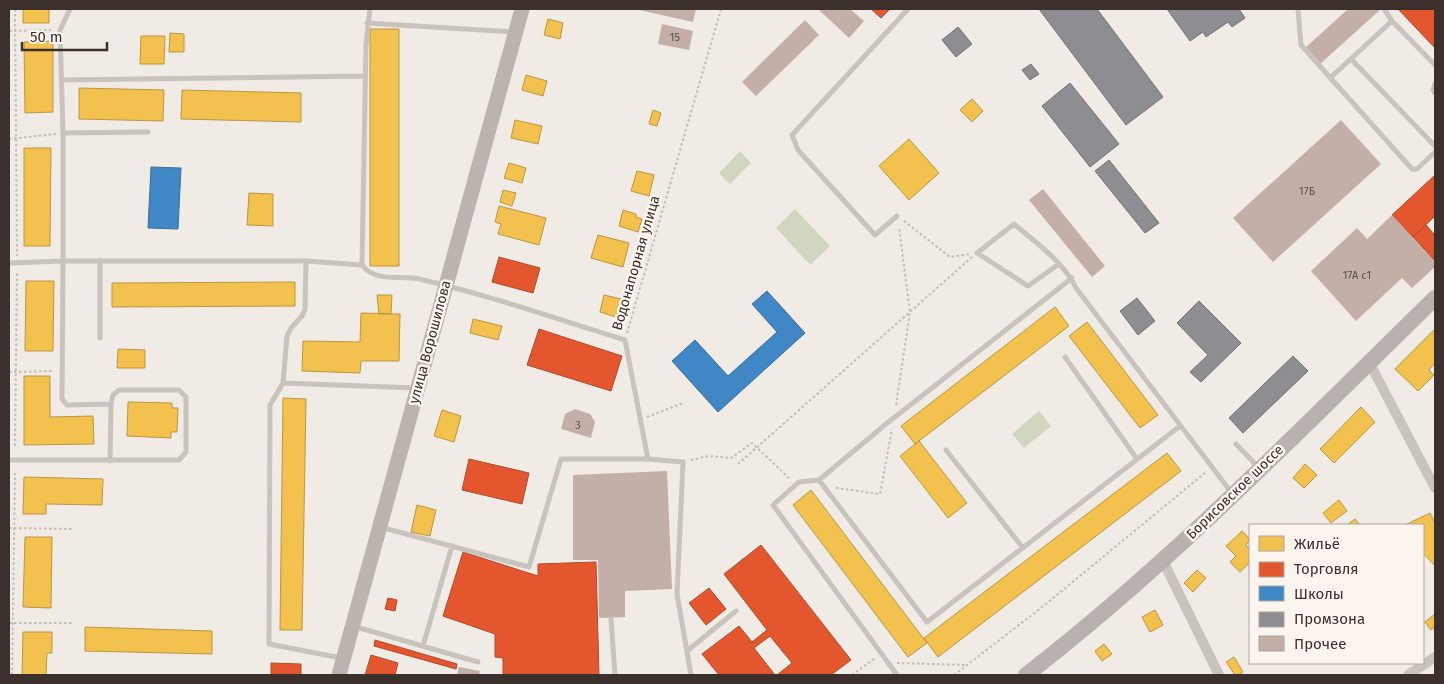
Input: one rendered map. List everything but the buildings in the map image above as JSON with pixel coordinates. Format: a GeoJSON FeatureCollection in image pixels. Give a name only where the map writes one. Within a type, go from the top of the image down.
{"type":"FeatureCollection","features":[{"type":"Feature","properties":{"kind":"main road","name":"улица Ворошилова"},"geometry":{"type":"LineString","coordinates":[[339,675],[522,9]]}},
{"type":"Feature","properties":{"kind":"main road","name":"Борисовское шоссе"},"geometry":{"type":"LineString","coordinates":[[1026,675],[1087,628],[1163,561],[1435,298]]}},
{"type":"Feature","properties":{"kind":"street"},"geometry":{"type":"LineString","coordinates":[[1369,362],[1435,488]]}},
{"type":"Feature","properties":{"kind":"street"},"geometry":{"type":"LineString","coordinates":[[1163,561],[1219,675]]}},
{"type":"Feature","properties":{"kind":"street"},"geometry":{"type":"LineString","coordinates":[[1408,675],[1435,658]]}},
{"type":"Feature","properties":{"kind":"lane"},"geometry":{"type":"LineString","coordinates":[[70,9],[60,30],[63,133],[62,399],[67,405],[111,404]]}},
{"type":"Feature","properties":{"kind":"lane"},"geometry":{"type":"LineString","coordinates":[[370,9],[367,23],[365,76],[362,265],[368,272],[376,276],[412,278],[445,285],[625,340]]}},
{"type":"Feature","properties":{"kind":"lane"},"geometry":{"type":"LineString","coordinates":[[897,216],[875,235],[798,150],[792,135],[908,9]]}},
{"type":"Feature","properties":{"kind":"lane"},"geometry":{"type":"LineString","coordinates":[[1298,9],[1301,45],[1412,169],[1417,169],[1435,152]]}},
{"type":"Feature","properties":{"kind":"lane"},"geometry":{"type":"LineString","coordinates":[[1384,9],[1392,21],[1435,65]]}},
{"type":"Feature","properties":{"kind":"lane"},"geometry":{"type":"LineString","coordinates":[[1330,78],[1392,21]]}},
{"type":"Feature","properties":{"kind":"lane"},"geometry":{"type":"LineString","coordinates":[[367,23],[516,32]]}},
{"type":"Feature","properties":{"kind":"lane"},"geometry":{"type":"LineString","coordinates":[[1351,59],[1435,146]]}},
{"type":"Feature","properties":{"kind":"lane"},"geometry":{"type":"LineString","coordinates":[[62,80],[365,76]]}},
{"type":"Feature","properties":{"kind":"lane"},"geometry":{"type":"LineString","coordinates":[[1435,83],[1433,90],[1435,93]]}},
{"type":"Feature","properties":{"kind":"lane"},"geometry":{"type":"LineString","coordinates":[[63,133],[148,132]]}},
{"type":"Feature","properties":{"kind":"lane"},"geometry":{"type":"LineString","coordinates":[[1059,264],[1028,286],[977,253],[1014,224],[1059,264],[1072,278],[1076,288],[1233,495]]}},
{"type":"Feature","properties":{"kind":"lane"},"geometry":{"type":"LineString","coordinates":[[9,263],[100,260],[306,261],[362,265]]}},
{"type":"Feature","properties":{"kind":"lane"},"geometry":{"type":"LineString","coordinates":[[100,260],[100,338]]}},
{"type":"Feature","properties":{"kind":"lane"},"geometry":{"type":"LineString","coordinates":[[306,261],[305,309],[287,336],[283,383],[270,405],[269,644],[344,659]]}},
{"type":"Feature","properties":{"kind":"lane"},"geometry":{"type":"LineString","coordinates":[[897,675],[773,505],[799,482],[819,480],[886,424],[1072,278]]}},
{"type":"Feature","properties":{"kind":"lane","name":"Водонапорная улица"},"geometry":{"type":"LineString","coordinates":[[625,340],[648,459]]}},
{"type":"Feature","properties":{"kind":"lane"},"geometry":{"type":"LineString","coordinates":[[1064,357],[1137,459]]}},
{"type":"Feature","properties":{"kind":"lane"},"geometry":{"type":"LineString","coordinates":[[283,383],[418,388]]}},
{"type":"Feature","properties":{"kind":"lane"},"geometry":{"type":"LineString","coordinates":[[9,460],[110,461],[179,460],[184,457],[186,452],[186,397],[179,390],[119,390],[113,395],[111,404],[110,461]]}},
{"type":"Feature","properties":{"kind":"lane"},"geometry":{"type":"LineString","coordinates":[[819,480],[927,622],[1180,426]]}},
{"type":"Feature","properties":{"kind":"lane"},"geometry":{"type":"LineString","coordinates":[[1236,444],[1260,468]]}},
{"type":"Feature","properties":{"kind":"lane"},"geometry":{"type":"LineString","coordinates":[[946,450],[1023,548]]}},
{"type":"Feature","properties":{"kind":"lane"},"geometry":{"type":"LineString","coordinates":[[380,526],[529,567],[561,459],[648,459],[683,462],[677,594],[691,675],[683,675]]}},
{"type":"Feature","properties":{"kind":"lane"},"geometry":{"type":"LineString","coordinates":[[423,646],[452,546]]}},
{"type":"Feature","properties":{"kind":"lane"},"geometry":{"type":"LineString","coordinates":[[687,651],[736,611]]}},
{"type":"Feature","properties":{"kind":"lane"},"geometry":{"type":"LineString","coordinates":[[611,619],[615,675]]}},
{"type":"Feature","properties":{"kind":"lane"},"geometry":{"type":"LineString","coordinates":[[353,626],[478,662]]}},
{"type":"Feature","properties":{"kind":"path"},"geometry":{"type":"LineString","coordinates":[[15,9],[17,263],[15,446]]}},
{"type":"Feature","properties":{"kind":"path","name":"Водонапорная улица"},"geometry":{"type":"LineString","coordinates":[[625,340],[722,9]]}},
{"type":"Feature","properties":{"kind":"path"},"geometry":{"type":"LineString","coordinates":[[9,31],[60,30]]}},
{"type":"Feature","properties":{"kind":"path"},"geometry":{"type":"LineString","coordinates":[[9,139],[63,133]]}},
{"type":"Feature","properties":{"kind":"path"},"geometry":{"type":"LineString","coordinates":[[897,216],[950,257],[977,253]]}},
{"type":"Feature","properties":{"kind":"path"},"geometry":{"type":"LineString","coordinates":[[897,216],[910,312]]}},
{"type":"Feature","properties":{"kind":"path"},"geometry":{"type":"LineString","coordinates":[[738,464],[977,253]]}},
{"type":"Feature","properties":{"kind":"path"},"geometry":{"type":"LineString","coordinates":[[9,372],[61,371]]}},
{"type":"Feature","properties":{"kind":"path"},"geometry":{"type":"LineString","coordinates":[[640,420],[683,403]]}},
{"type":"Feature","properties":{"kind":"path"},"geometry":{"type":"LineString","coordinates":[[683,462],[709,456],[731,458],[752,443],[796,485]]}},
{"type":"Feature","properties":{"kind":"path"},"geometry":{"type":"LineString","coordinates":[[954,675],[1041,608],[1212,468]]}},
{"type":"Feature","properties":{"kind":"path"},"geometry":{"type":"LineString","coordinates":[[12,675],[15,474]]}},
{"type":"Feature","properties":{"kind":"path"},"geometry":{"type":"LineString","coordinates":[[9,528],[72,529]]}},
{"type":"Feature","properties":{"kind":"path"},"geometry":{"type":"LineString","coordinates":[[9,623],[74,623]]}},
{"type":"Feature","properties":{"kind":"path"},"geometry":{"type":"LineString","coordinates":[[852,675],[881,654]]}},
{"type":"Feature","properties":{"kind":"path"},"geometry":{"type":"LineString","coordinates":[[887,662],[966,665]]}},
{"type":"Feature","properties":{"kind":"green space"},"geometry":{"type":"Polygon","coordinates":[[[740,151],[751,163],[730,184],[719,173],[740,151]]]}},
{"type":"Feature","properties":{"kind":"green space"},"geometry":{"type":"Polygon","coordinates":[[[795,209],[830,246],[810,265],[776,228],[795,209]]]}},
{"type":"Feature","properties":{"kind":"green space"},"geometry":{"type":"Polygon","coordinates":[[[1039,411],[1051,426],[1024,448],[1012,434],[1039,411]]]}}]}
